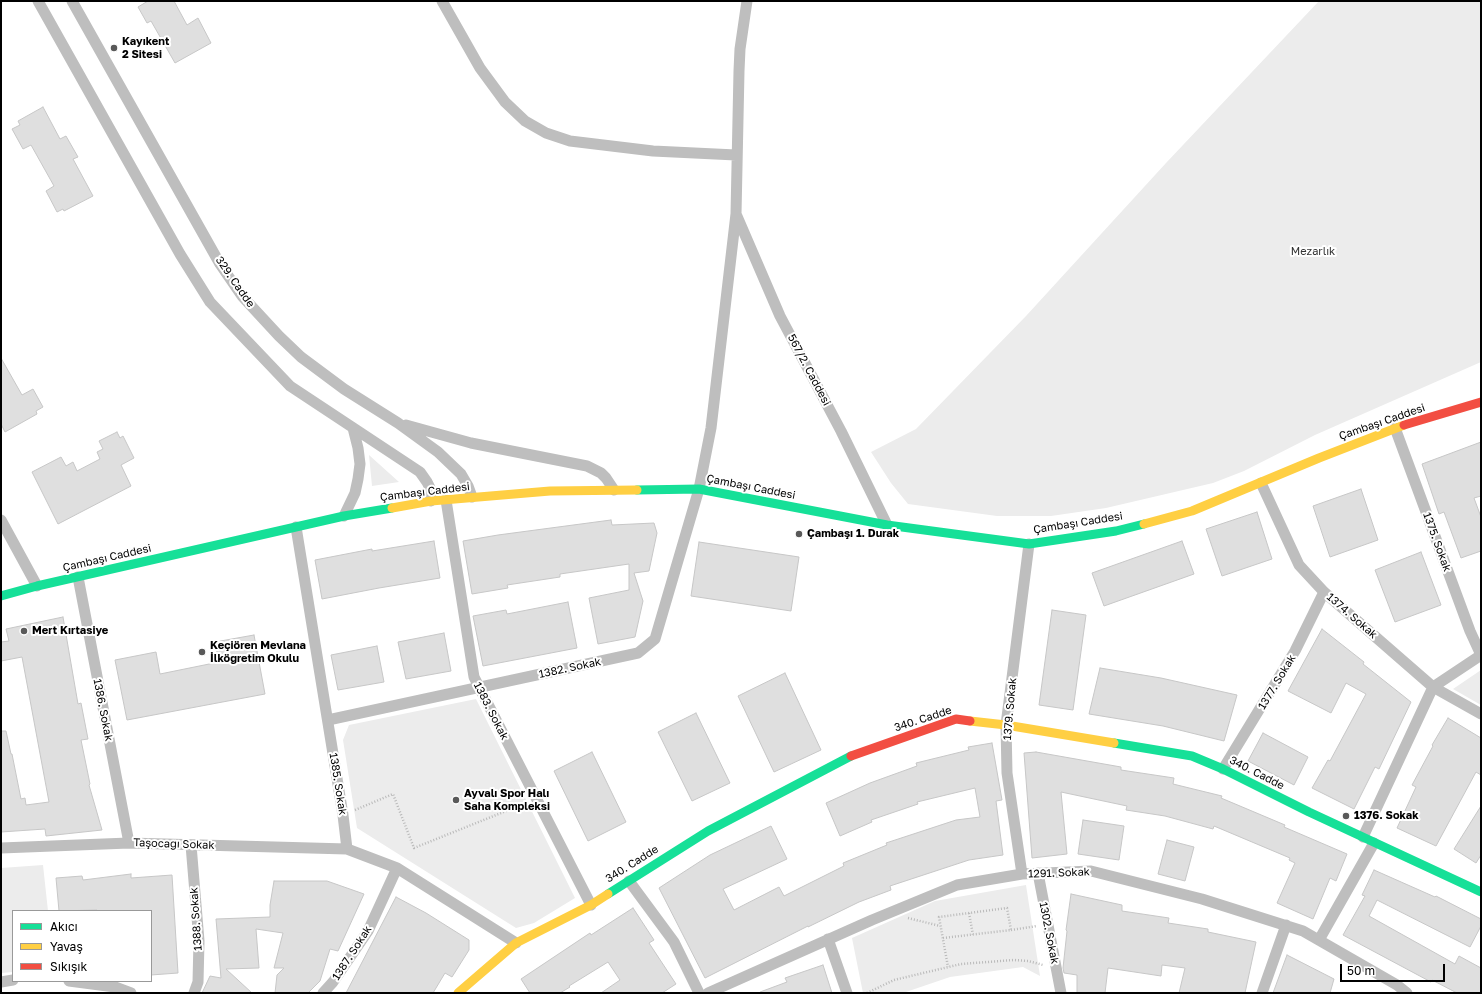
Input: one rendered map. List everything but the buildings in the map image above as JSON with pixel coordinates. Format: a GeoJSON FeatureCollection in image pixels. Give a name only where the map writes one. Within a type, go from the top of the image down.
{"type":"FeatureCollection","features":[{"type":"Feature","properties":{"kind":"main road","name":"Çambaşı Caddesi"},"geometry":{"type":"LineString","coordinates":[[1,596],[37,586],[344,516],[431,501],[550,491],[698,489],[887,525],[1029,544],[1116,531],[1192,511],[1395,428],[1481,402]]}},
{"type":"Feature","properties":{"kind":"main road","name":"340. Cadde"},"geometry":{"type":"LineString","coordinates":[[458,993],[516,943],[591,905],[708,831],[854,754],[956,719],[1006,724],[1192,756],[1223,769],[1302,809],[1481,892]]}},
{"type":"Feature","properties":{"kind":"street"},"geometry":{"type":"LineString","coordinates":[[38,1],[180,254],[210,302],[290,386],[420,472],[430,488],[431,501]]}},
{"type":"Feature","properties":{"kind":"street","name":"329. Cadde"},"geometry":{"type":"LineString","coordinates":[[72,1],[220,264],[242,296],[263,320],[301,357],[344,389],[398,422],[452,464],[461,474],[472,497]]}},
{"type":"Feature","properties":{"kind":"street"},"geometry":{"type":"LineString","coordinates":[[442,1],[480,68],[504,102],[525,121],[546,133],[570,141],[653,151],[736,155]]}},
{"type":"Feature","properties":{"kind":"street","name":"1382. Sokak"},"geometry":{"type":"LineString","coordinates":[[328,720],[638,653],[655,639],[698,489],[711,428],[736,214],[736,155],[740,57],[747,1]]}},
{"type":"Feature","properties":{"kind":"street","name":"567/2. Caddesi"},"geometry":{"type":"LineString","coordinates":[[736,214],[780,316],[841,431],[887,525]]}},
{"type":"Feature","properties":{"kind":"street"},"geometry":{"type":"LineString","coordinates":[[398,422],[471,443],[587,466],[601,473],[614,490]]}},
{"type":"Feature","properties":{"kind":"street"},"geometry":{"type":"LineString","coordinates":[[344,516],[355,493],[360,464],[353,428]]}},
{"type":"Feature","properties":{"kind":"street","name":"1375. Sokak"},"geometry":{"type":"LineString","coordinates":[[1395,428],[1470,631],[1481,655]]}},
{"type":"Feature","properties":{"kind":"street","name":"1374. Sokak"},"geometry":{"type":"LineString","coordinates":[[1262,483],[1299,566],[1324,592],[1433,687],[1481,714]]}},
{"type":"Feature","properties":{"kind":"street","name":"1383. Sokak"},"geometry":{"type":"LineString","coordinates":[[446,500],[474,677],[591,905]]}},
{"type":"Feature","properties":{"kind":"street"},"geometry":{"type":"LineString","coordinates":[[1,520],[37,586]]}},
{"type":"Feature","properties":{"kind":"street","name":"1385. Sokak"},"geometry":{"type":"LineString","coordinates":[[296,527],[328,720],[347,849]]}},
{"type":"Feature","properties":{"kind":"street","name":"1379. Sokak"},"geometry":{"type":"LineString","coordinates":[[1022,874],[1007,773],[1006,724],[1029,544]]}},
{"type":"Feature","properties":{"kind":"street","name":"1386. Sokak"},"geometry":{"type":"LineString","coordinates":[[78,577],[129,843]]}},
{"type":"Feature","properties":{"kind":"street","name":"1377. Sokak"},"geometry":{"type":"LineString","coordinates":[[1223,769],[1295,652],[1324,592]]}},
{"type":"Feature","properties":{"kind":"street"},"geometry":{"type":"LineString","coordinates":[[1363,837],[1433,687],[1481,655]]}},
{"type":"Feature","properties":{"kind":"street","name":"Taşocağı Sokak"},"geometry":{"type":"LineString","coordinates":[[1,848],[129,843],[347,849]]}},
{"type":"Feature","properties":{"kind":"street"},"geometry":{"type":"LineString","coordinates":[[1319,940],[1374,843]]}},
{"type":"Feature","properties":{"kind":"street","name":"1388. Sokak"},"geometry":{"type":"LineString","coordinates":[[191,845],[199,940],[198,982],[194,993]]}},
{"type":"Feature","properties":{"kind":"street"},"geometry":{"type":"LineString","coordinates":[[347,849],[397,868],[516,943]]}},
{"type":"Feature","properties":{"kind":"street","name":"1387. Sokak"},"geometry":{"type":"LineString","coordinates":[[323,993],[333,982],[368,931],[397,868]]}},
{"type":"Feature","properties":{"kind":"street","name":"1291. Sokak"},"geometry":{"type":"LineString","coordinates":[[708,993],[828,939],[957,885],[1022,874],[1091,871],[1202,899],[1303,931],[1397,984],[1407,993]]}},
{"type":"Feature","properties":{"kind":"street","name":"1302. Sokak"},"geometry":{"type":"LineString","coordinates":[[1038,873],[1061,993]]}},
{"type":"Feature","properties":{"kind":"street"},"geometry":{"type":"LineString","coordinates":[[629,881],[674,942],[699,993]]}},
{"type":"Feature","properties":{"kind":"street"},"geometry":{"type":"LineString","coordinates":[[1262,993],[1286,925]]}},
{"type":"Feature","properties":{"kind":"street"},"geometry":{"type":"LineString","coordinates":[[828,939],[847,993]]}},
{"type":"Feature","properties":{"kind":"street"},"geometry":{"type":"LineString","coordinates":[[1,982],[12,980]]}},
{"type":"Feature","properties":{"kind":"street"},"geometry":{"type":"LineString","coordinates":[[76,982],[115,988],[132,993]]}},
{"type":"Feature","properties":{"kind":"path"},"geometry":{"type":"LineString","coordinates":[[343,815],[393,794],[414,848],[516,806]]}},
{"type":"Feature","properties":{"kind":"path"},"geometry":{"type":"LineString","coordinates":[[948,967],[939,917],[1007,908],[1011,930]]}},
{"type":"Feature","properties":{"kind":"path"},"geometry":{"type":"LineString","coordinates":[[969,913],[973,935]]}},
{"type":"Feature","properties":{"kind":"path"},"geometry":{"type":"LineString","coordinates":[[886,914],[940,926]]}},
{"type":"Feature","properties":{"kind":"path"},"geometry":{"type":"LineString","coordinates":[[942,938],[1048,925]]}},
{"type":"Feature","properties":{"kind":"path"},"geometry":{"type":"LineString","coordinates":[[867,993],[894,980],[969,963],[1014,960],[1028,961],[1056,969]]}},
{"type":"Feature","properties":{"kind":"green space","name":"Mezarlık"},"geometry":{"type":"Polygon","coordinates":[[[1319,1],[1481,1],[1481,362],[1315,435],[1244,471],[1213,483],[1106,508],[1051,516],[997,516],[908,504],[891,483],[871,452],[916,429],[1026,316],[1166,163],[1319,1]]]}},
{"type":"Feature","properties":{"kind":"green space"},"geometry":{"type":"Polygon","coordinates":[[[369,455],[399,482],[372,486],[369,455]]]}},
{"type":"Feature","properties":{"kind":"green space"},"geometry":{"type":"Polygon","coordinates":[[[1481,670],[1481,705],[1453,689],[1481,670]]]}},
{"type":"Feature","properties":{"kind":"green space"},"geometry":{"type":"Polygon","coordinates":[[[476,699],[575,898],[534,923],[516,928],[357,828],[343,740],[349,725],[476,699]]]}},
{"type":"Feature","properties":{"kind":"green space"},"geometry":{"type":"Polygon","coordinates":[[[43,865],[48,910],[12,910],[12,972],[1,973],[1,868],[43,865]]]}},
{"type":"Feature","properties":{"kind":"green space"},"geometry":{"type":"Polygon","coordinates":[[[1026,885],[1040,976],[1023,967],[950,977],[903,993],[863,993],[852,938],[935,901],[1026,885]]]}},
{"type":"Feature","properties":{"kind":"traffic: fast"},"geometry":{"type":"LineString","coordinates":[[637,490],[699,489],[887,525],[1029,544],[1116,531],[1144,524]]}},
{"type":"Feature","properties":{"kind":"traffic: fast"},"geometry":{"type":"LineString","coordinates":[[1,596],[37,586],[344,516],[392,508]]}},
{"type":"Feature","properties":{"kind":"traffic: fast"},"geometry":{"type":"LineString","coordinates":[[1114,743],[1192,756],[1223,769],[1309,812],[1481,892]]}},
{"type":"Feature","properties":{"kind":"traffic: fast"},"geometry":{"type":"LineString","coordinates":[[608,894],[708,831],[851,756]]}},
{"type":"Feature","properties":{"kind":"traffic: slow"},"geometry":{"type":"LineString","coordinates":[[1144,524],[1192,511],[1319,458],[1404,425]]}},
{"type":"Feature","properties":{"kind":"traffic: slow"},"geometry":{"type":"LineString","coordinates":[[392,508],[431,501],[550,491],[637,490]]}},
{"type":"Feature","properties":{"kind":"traffic: slow"},"geometry":{"type":"LineString","coordinates":[[970,721],[1006,725],[1114,743]]}},
{"type":"Feature","properties":{"kind":"traffic: slow"},"geometry":{"type":"LineString","coordinates":[[458,993],[516,943],[591,905],[608,894]]}},
{"type":"Feature","properties":{"kind":"traffic: jam"},"geometry":{"type":"LineString","coordinates":[[1404,425],[1481,402]]}},
{"type":"Feature","properties":{"kind":"traffic: jam"},"geometry":{"type":"LineString","coordinates":[[851,756],[956,719],[970,721]]}},
{"type":"Feature","properties":{"kind":"place","name":"Kayıkent 2 Sitesi"},"geometry":{"type":"Point","coordinates":[114,48]}},
{"type":"Feature","properties":{"kind":"place","name":"Çambaşı 1. Durak"},"geometry":{"type":"Point","coordinates":[799,534]}},
{"type":"Feature","properties":{"kind":"place","name":"Mert Kırtasiye"},"geometry":{"type":"Point","coordinates":[24,631]}},
{"type":"Feature","properties":{"kind":"place","name":"Keçiören Mevlana İlköğretim Okulu"},"geometry":{"type":"Point","coordinates":[202,652]}},
{"type":"Feature","properties":{"kind":"place","name":"Ayvalı Spor Halı Saha Kompleksi"},"geometry":{"type":"Point","coordinates":[456,800]}},
{"type":"Feature","properties":{"kind":"place","name":"1376. Sokak"},"geometry":{"type":"Point","coordinates":[1346,816]}}]}
